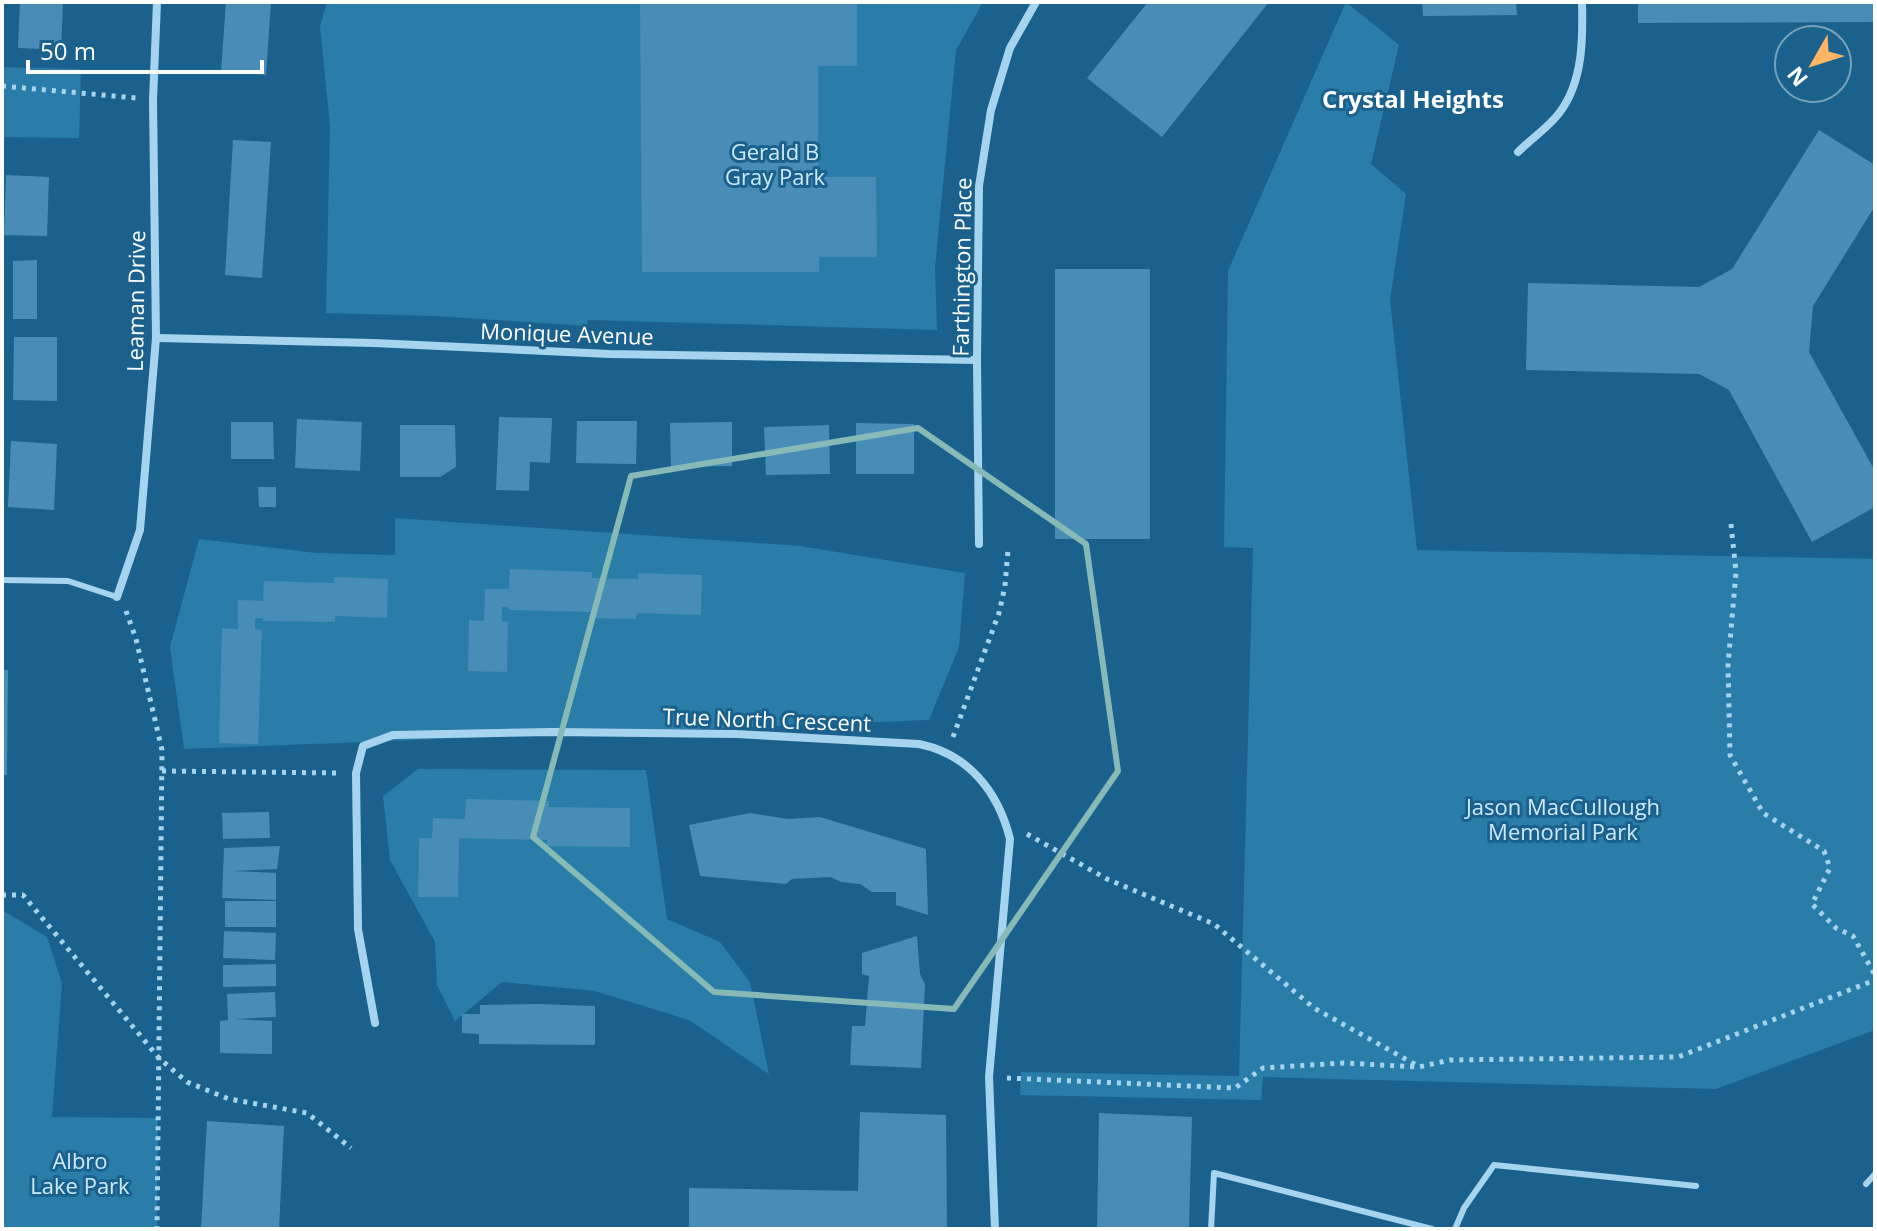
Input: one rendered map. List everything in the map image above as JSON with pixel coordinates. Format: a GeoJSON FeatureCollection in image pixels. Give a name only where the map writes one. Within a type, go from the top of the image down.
{"type":"FeatureCollection","features":[{"type":"Feature","properties":{"kind":"street","name":"Leaman Drive"},"geometry":{"type":"LineString","coordinates":[[117,597],[140,530],[156,338],[153,100],[157,2]]}},
{"type":"Feature","properties":{"kind":"street","name":"Farthington Place"},"geometry":{"type":"LineString","coordinates":[[979,544],[979,186],[991,110],[1010,48],[1036,2]]}},
{"type":"Feature","properties":{"kind":"street"},"geometry":{"type":"LineString","coordinates":[[1518,152],[1559,113],[1575,82],[1583,37],[1582,2]]}},
{"type":"Feature","properties":{"kind":"street","name":"Monique Avenue"},"geometry":{"type":"LineString","coordinates":[[156,338],[374,343],[609,354],[977,360]]}},
{"type":"Feature","properties":{"kind":"street","name":"True North Crescent"},"geometry":{"type":"LineString","coordinates":[[356,773],[363,746],[393,735],[552,732],[737,734],[919,744],[948,753],[967,766],[991,790],[1006,822],[1010,839],[989,1077],[995,1229]]}},
{"type":"Feature","properties":{"kind":"street"},"geometry":{"type":"LineString","coordinates":[[356,773],[358,929],[375,1023]]}},
{"type":"Feature","properties":{"kind":"lane"},"geometry":{"type":"LineString","coordinates":[[2,580],[68,581],[117,597]]}},
{"type":"Feature","properties":{"kind":"lane"},"geometry":{"type":"LineString","coordinates":[[1455,1229],[1464,1208],[1494,1165],[1696,1186]]}},
{"type":"Feature","properties":{"kind":"lane"},"geometry":{"type":"LineString","coordinates":[[1211,1229],[1214,1173],[1432,1229]]}},
{"type":"Feature","properties":{"kind":"lane"},"geometry":{"type":"LineString","coordinates":[[1866,1184],[1875,1174]]}},
{"type":"Feature","properties":{"kind":"path"},"geometry":{"type":"LineString","coordinates":[[2,86],[153,100]]}},
{"type":"Feature","properties":{"kind":"path"},"geometry":{"type":"LineString","coordinates":[[989,1077],[1235,1088],[1263,1068],[1344,1063],[1419,1067],[1450,1060],[1678,1057],[1875,977],[1853,936],[1836,928],[1812,904],[1830,868],[1824,851],[1763,813],[1730,755],[1728,665],[1736,572],[1731,524]]}},
{"type":"Feature","properties":{"kind":"path"},"geometry":{"type":"LineString","coordinates":[[948,753],[999,613],[1008,550]]}},
{"type":"Feature","properties":{"kind":"path"},"geometry":{"type":"LineString","coordinates":[[117,597],[126,611],[136,639],[162,750],[157,1229]]}},
{"type":"Feature","properties":{"kind":"path"},"geometry":{"type":"LineString","coordinates":[[162,771],[356,773]]}},
{"type":"Feature","properties":{"kind":"path"},"geometry":{"type":"LineString","coordinates":[[1006,822],[1107,879],[1214,924],[1314,1008],[1419,1067]]}},
{"type":"Feature","properties":{"kind":"path"},"geometry":{"type":"LineString","coordinates":[[2,895],[23,895],[159,1058],[187,1082],[229,1099],[307,1113],[351,1148]]}},
{"type":"Feature","properties":{"kind":"highlighted area"},"geometry":{"type":"Polygon","coordinates":[[[918,428],[1086,544],[1118,771],[954,1009],[714,992],[533,837],[631,476],[918,428]]]}},
{"type":"Feature","properties":{"kind":"green space","name":"Gerald B Gray Park"},"geometry":{"type":"Polygon","coordinates":[[[327,2],[983,2],[956,50],[935,267],[937,330],[588,320],[587,326],[435,316],[326,313],[330,126],[320,26],[327,2]]]}},
{"type":"Feature","properties":{"kind":"green space","name":"Jason MacCullough Memorial Park"},"geometry":{"type":"Polygon","coordinates":[[[1346,2],[1399,45],[1371,164],[1406,194],[1390,300],[1417,550],[1875,559],[1875,1030],[1716,1089],[1263,1077],[1261,1100],[1020,1095],[1021,1072],[1239,1076],[1253,548],[1224,547],[1228,271],[1346,2]]]}},
{"type":"Feature","properties":{"kind":"green space"},"geometry":{"type":"Polygon","coordinates":[[[2,67],[81,69],[79,138],[2,137],[2,67]]]}},
{"type":"Feature","properties":{"kind":"green space"},"geometry":{"type":"Polygon","coordinates":[[[395,518],[800,546],[965,573],[959,647],[929,720],[184,749],[170,647],[199,539],[316,553],[395,555],[395,518]]]}},
{"type":"Feature","properties":{"kind":"green space"},"geometry":{"type":"Polygon","coordinates":[[[418,769],[646,770],[667,919],[720,942],[750,982],[769,1074],[689,1020],[595,991],[502,982],[455,1021],[437,985],[435,942],[390,860],[383,796],[418,769]]]}},
{"type":"Feature","properties":{"kind":"green space","name":"Albro Lake Park"},"geometry":{"type":"Polygon","coordinates":[[[2,910],[47,937],[62,983],[52,1117],[158,1118],[157,1229],[2,1229],[2,910]]]}},
{"type":"Feature","properties":{"kind":"building"},"geometry":{"type":"Polygon","coordinates":[[[20,2],[63,2],[61,50],[18,48],[20,2]]]}},
{"type":"Feature","properties":{"kind":"building"},"geometry":{"type":"Polygon","coordinates":[[[226,2],[271,2],[266,75],[221,71],[226,2]]]}},
{"type":"Feature","properties":{"kind":"building"},"geometry":{"type":"Polygon","coordinates":[[[640,2],[857,2],[857,66],[818,66],[818,177],[876,177],[877,257],[819,257],[819,272],[642,272],[640,2]]]}},
{"type":"Feature","properties":{"kind":"building"},"geometry":{"type":"Polygon","coordinates":[[[1148,2],[1269,2],[1162,137],[1087,78],[1148,2]]]}},
{"type":"Feature","properties":{"kind":"building"},"geometry":{"type":"Polygon","coordinates":[[[1422,2],[1516,2],[1517,15],[1423,16],[1422,2]]]}},
{"type":"Feature","properties":{"kind":"building"},"geometry":{"type":"Polygon","coordinates":[[[1638,2],[1875,2],[1875,22],[1638,23],[1638,2]]]}},
{"type":"Feature","properties":{"kind":"building"},"geometry":{"type":"Polygon","coordinates":[[[1819,130],[1875,165],[1875,206],[1813,306],[1809,352],[1875,471],[1875,507],[1812,542],[1729,390],[1699,374],[1526,370],[1528,283],[1699,287],[1732,269],[1819,130]]]}},
{"type":"Feature","properties":{"kind":"building"},"geometry":{"type":"Polygon","coordinates":[[[233,140],[271,142],[262,278],[225,275],[233,140]]]}},
{"type":"Feature","properties":{"kind":"building"},"geometry":{"type":"Polygon","coordinates":[[[6,175],[49,177],[47,236],[4,235],[6,175]]]}},
{"type":"Feature","properties":{"kind":"building"},"geometry":{"type":"Polygon","coordinates":[[[37,260],[37,319],[13,319],[13,261],[37,260]]]}},
{"type":"Feature","properties":{"kind":"building"},"geometry":{"type":"Polygon","coordinates":[[[1055,269],[1150,269],[1150,539],[1055,539],[1055,269]]]}},
{"type":"Feature","properties":{"kind":"building"},"geometry":{"type":"Polygon","coordinates":[[[14,337],[57,337],[57,401],[13,400],[14,337]]]}},
{"type":"Feature","properties":{"kind":"building"},"geometry":{"type":"Polygon","coordinates":[[[499,417],[552,418],[550,463],[530,462],[529,491],[496,490],[499,417]]]}},
{"type":"Feature","properties":{"kind":"building"},"geometry":{"type":"Polygon","coordinates":[[[297,419],[362,422],[360,471],[295,468],[297,419]]]}},
{"type":"Feature","properties":{"kind":"building"},"geometry":{"type":"Polygon","coordinates":[[[577,421],[637,421],[636,464],[576,463],[577,421]]]}},
{"type":"Feature","properties":{"kind":"building"},"geometry":{"type":"Polygon","coordinates":[[[231,422],[273,422],[274,459],[231,459],[231,422]]]}},
{"type":"Feature","properties":{"kind":"building"},"geometry":{"type":"Polygon","coordinates":[[[732,422],[732,466],[671,467],[670,423],[732,422]]]}},
{"type":"Feature","properties":{"kind":"building"},"geometry":{"type":"Polygon","coordinates":[[[856,423],[914,424],[914,474],[856,474],[856,423]]]}},
{"type":"Feature","properties":{"kind":"building"},"geometry":{"type":"Polygon","coordinates":[[[400,425],[455,425],[456,467],[440,477],[400,477],[400,425]]]}},
{"type":"Feature","properties":{"kind":"building"},"geometry":{"type":"Polygon","coordinates":[[[829,425],[830,474],[766,475],[764,427],[829,425]]]}},
{"type":"Feature","properties":{"kind":"building"},"geometry":{"type":"Polygon","coordinates":[[[11,441],[57,444],[54,510],[8,507],[11,441]]]}},
{"type":"Feature","properties":{"kind":"building"},"geometry":{"type":"Polygon","coordinates":[[[258,487],[276,487],[276,507],[259,507],[258,487]]]}},
{"type":"Feature","properties":{"kind":"building"},"geometry":{"type":"Polygon","coordinates":[[[510,569],[592,572],[592,578],[638,579],[638,573],[702,575],[701,615],[637,613],[636,619],[591,618],[591,612],[509,610],[509,607],[502,607],[502,621],[508,622],[507,672],[468,671],[469,620],[484,621],[485,589],[509,589],[510,569]]]}},
{"type":"Feature","properties":{"kind":"building"},"geometry":{"type":"Polygon","coordinates":[[[334,577],[388,579],[387,618],[335,616],[335,622],[263,621],[263,618],[255,618],[255,629],[262,630],[258,744],[219,743],[222,628],[238,629],[238,600],[263,601],[264,581],[334,583],[334,577]]]}},
{"type":"Feature","properties":{"kind":"building"},"geometry":{"type":"Polygon","coordinates":[[[2,670],[8,670],[7,775],[2,775],[2,670]]]}},
{"type":"Feature","properties":{"kind":"building"},"geometry":{"type":"Polygon","coordinates":[[[466,799],[549,801],[549,807],[630,808],[630,847],[546,846],[547,840],[459,838],[458,897],[418,897],[419,838],[432,838],[433,818],[465,819],[466,799]]]}},
{"type":"Feature","properties":{"kind":"building"},"geometry":{"type":"Polygon","coordinates":[[[269,812],[270,838],[223,839],[222,813],[269,812]]]}},
{"type":"Feature","properties":{"kind":"building"},"geometry":{"type":"Polygon","coordinates":[[[750,813],[788,819],[820,817],[926,849],[928,915],[896,905],[896,892],[872,892],[860,884],[841,882],[831,877],[792,879],[786,884],[700,876],[689,825],[750,813]]]}},
{"type":"Feature","properties":{"kind":"building"},"geometry":{"type":"Polygon","coordinates":[[[280,846],[277,869],[231,871],[276,873],[276,900],[222,898],[224,848],[280,846]]]}},
{"type":"Feature","properties":{"kind":"building"},"geometry":{"type":"Polygon","coordinates":[[[225,901],[276,901],[276,927],[225,927],[225,901]]]}},
{"type":"Feature","properties":{"kind":"building"},"geometry":{"type":"Polygon","coordinates":[[[224,931],[276,933],[275,960],[223,958],[224,931]]]}},
{"type":"Feature","properties":{"kind":"building"},"geometry":{"type":"Polygon","coordinates":[[[917,936],[920,974],[925,984],[921,1068],[850,1065],[852,1026],[865,1026],[869,976],[862,974],[862,953],[917,936]]]}},
{"type":"Feature","properties":{"kind":"building"},"geometry":{"type":"Polygon","coordinates":[[[276,964],[276,986],[223,987],[223,965],[276,964]]]}},
{"type":"Feature","properties":{"kind":"building"},"geometry":{"type":"Polygon","coordinates":[[[275,992],[276,1017],[234,1019],[272,1021],[272,1054],[220,1053],[220,1021],[228,1020],[227,994],[275,992]]]}},
{"type":"Feature","properties":{"kind":"building"},"geometry":{"type":"Polygon","coordinates":[[[480,1005],[595,1006],[595,1045],[479,1044],[479,1034],[462,1033],[462,1014],[480,1014],[480,1005]]]}},
{"type":"Feature","properties":{"kind":"building"},"geometry":{"type":"Polygon","coordinates":[[[860,1112],[946,1115],[947,1229],[689,1229],[689,1188],[858,1191],[860,1112]]]}},
{"type":"Feature","properties":{"kind":"building"},"geometry":{"type":"Polygon","coordinates":[[[1099,1113],[1192,1117],[1189,1229],[1097,1229],[1099,1113]]]}},
{"type":"Feature","properties":{"kind":"building"},"geometry":{"type":"Polygon","coordinates":[[[207,1121],[284,1126],[279,1229],[201,1229],[207,1121]]]}},
{"type":"Feature","properties":{"kind":"district","name":"Crystal Heights"},"geometry":{"type":"Point","coordinates":[1413,98]}}]}
